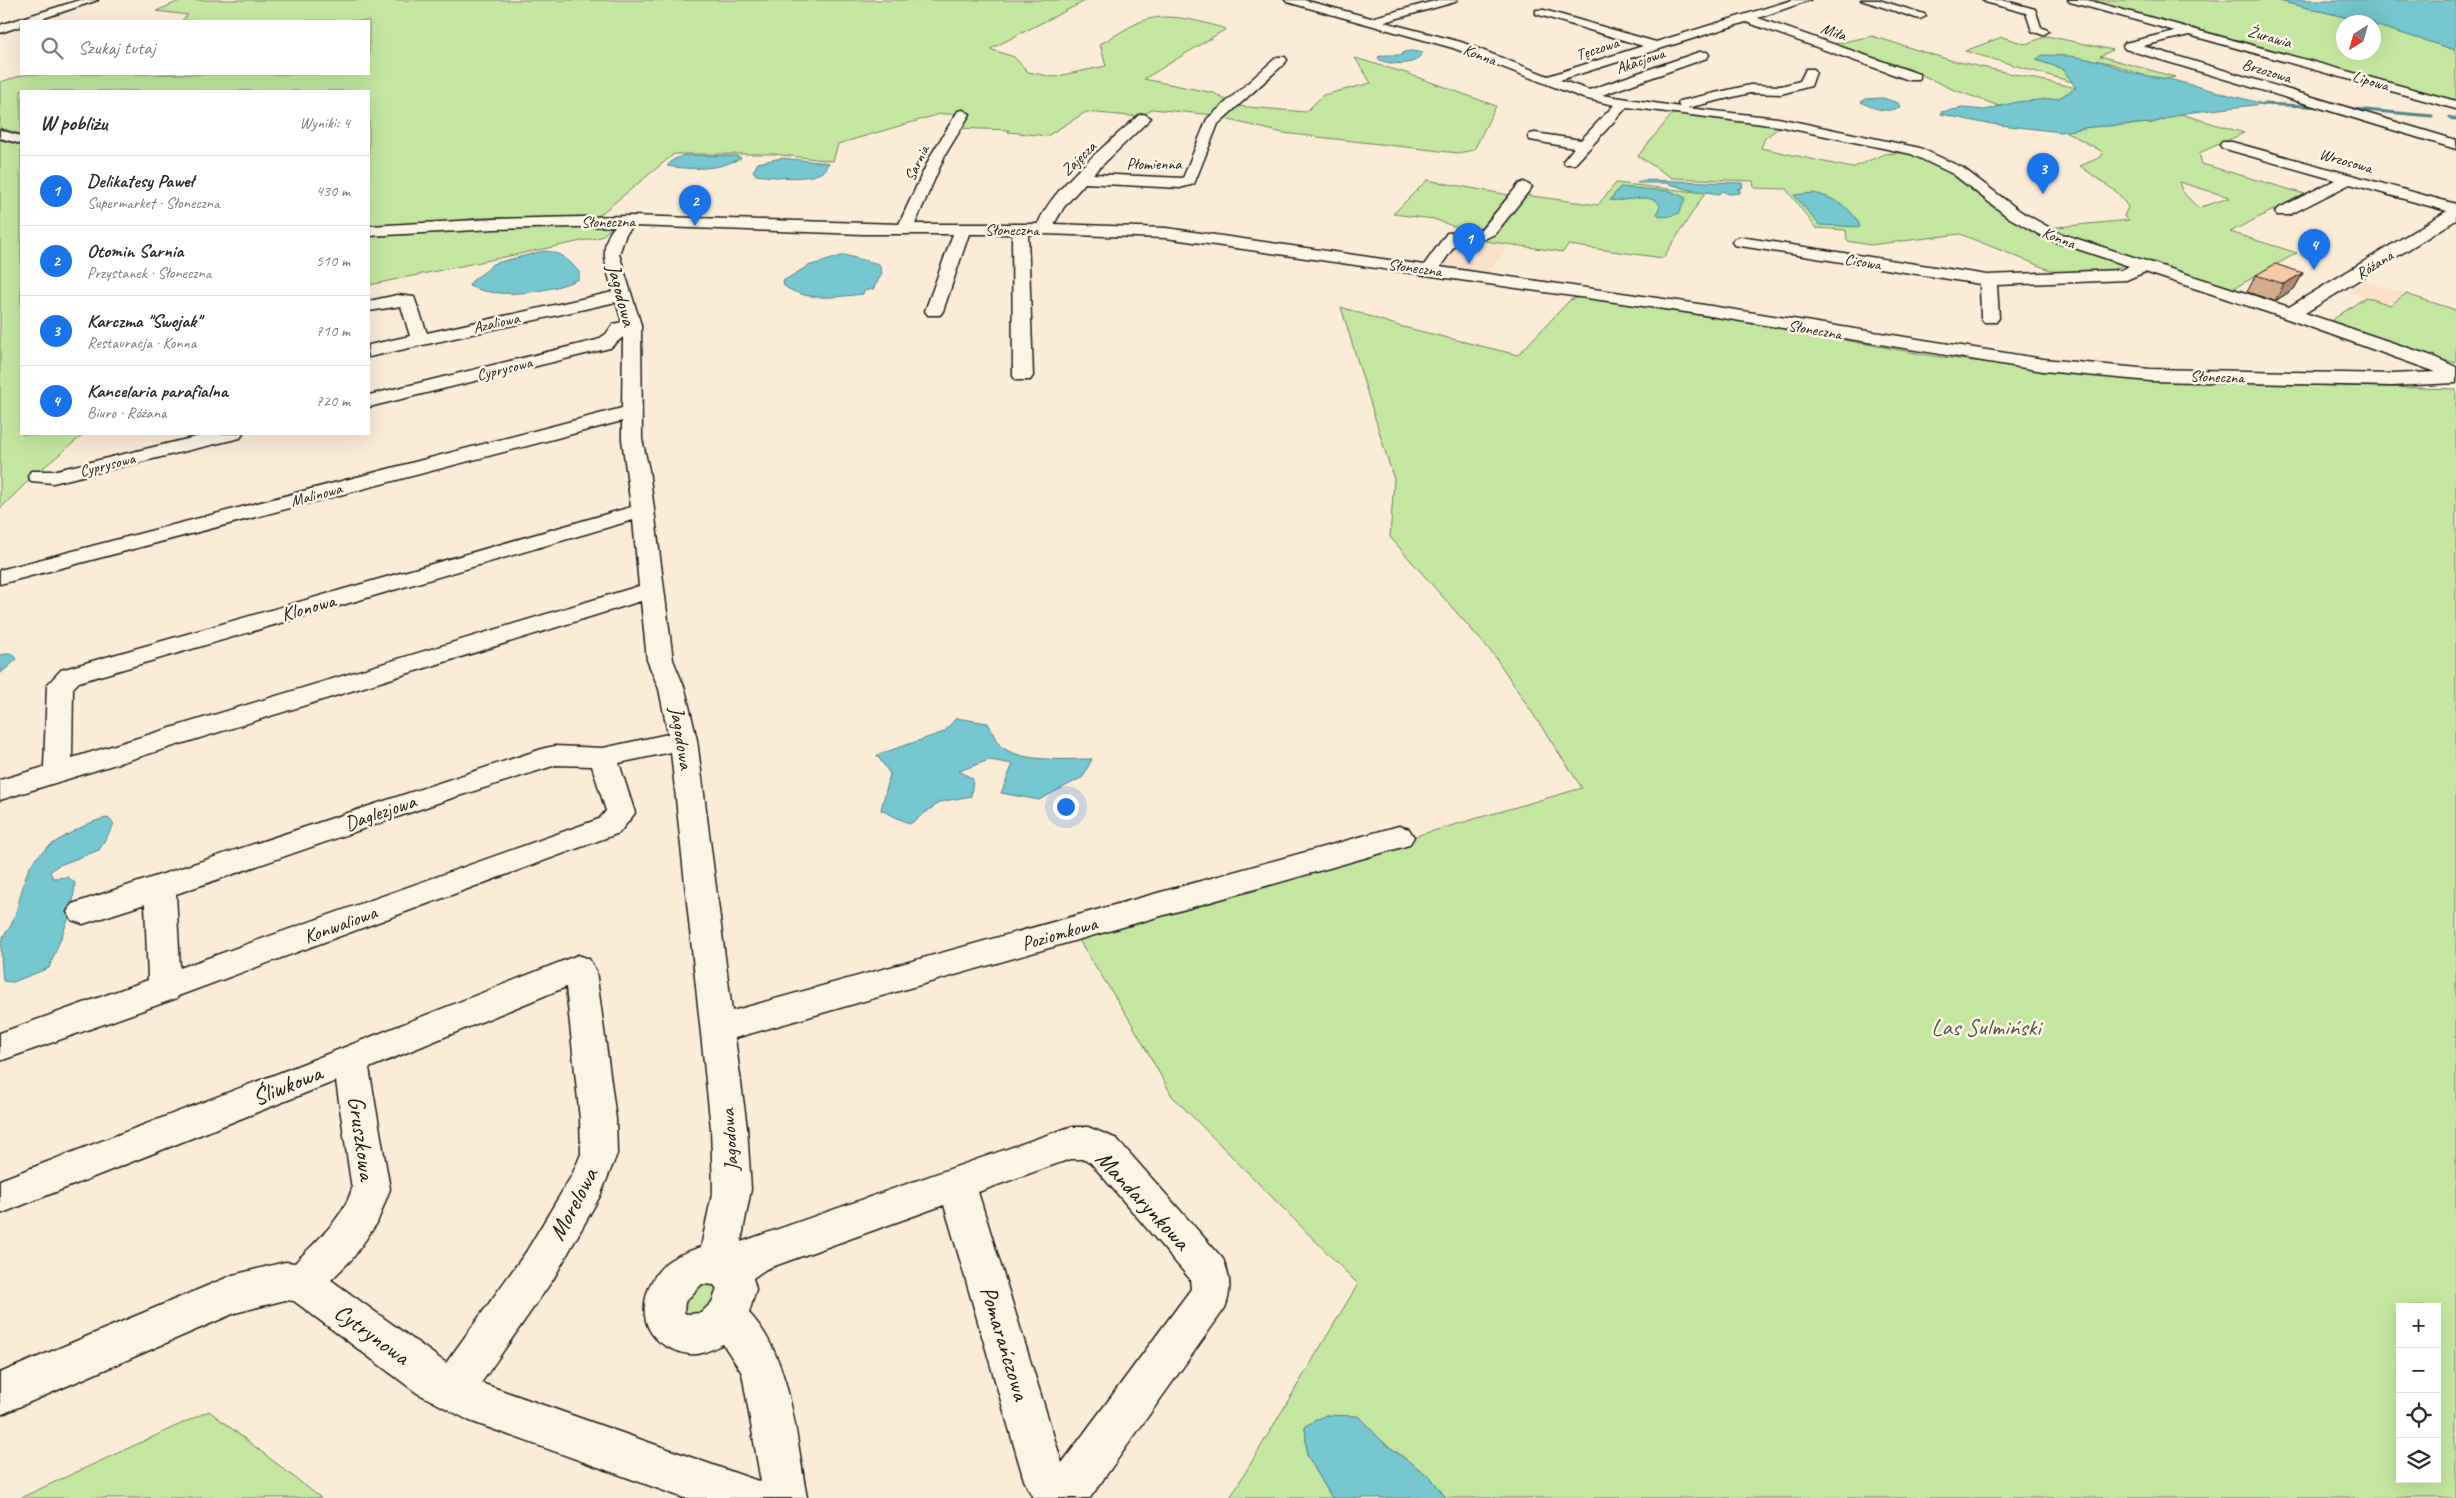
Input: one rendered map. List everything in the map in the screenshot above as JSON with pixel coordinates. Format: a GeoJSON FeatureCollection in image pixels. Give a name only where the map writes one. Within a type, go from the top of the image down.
{"type":"FeatureCollection","features":[{"type":"Feature","properties":{"kind":"street"},"geometry":{"type":"LineString","coordinates":[[29,20],[92,0]]}},
{"type":"Feature","properties":{"kind":"street","name":"Konna"},"geometry":{"type":"LineString","coordinates":[[1291,0],[1464,47],[1588,95],[1667,110],[1778,122],[1915,151],[1958,171],[2014,214],[2063,240],[2425,360],[2456,376]]}},
{"type":"Feature","properties":{"kind":"street"},"geometry":{"type":"LineString","coordinates":[[1372,21],[1451,0]]}},
{"type":"Feature","properties":{"kind":"street","name":"Tęczowa"},"geometry":{"type":"LineString","coordinates":[[1547,80],[1744,17],[1804,0]]}},
{"type":"Feature","properties":{"kind":"street"},"geometry":{"type":"LineString","coordinates":[[1867,0],[1920,16]]}},
{"type":"Feature","properties":{"kind":"street"},"geometry":{"type":"LineString","coordinates":[[1989,0],[2031,11],[2036,28],[2043,31]]}},
{"type":"Feature","properties":{"kind":"street","name":"Żurawia"},"geometry":{"type":"LineString","coordinates":[[2074,0],[2456,105]]}},
{"type":"Feature","properties":{"kind":"street"},"geometry":{"type":"LineString","coordinates":[[1753,5],[1770,10]]}},
{"type":"Feature","properties":{"kind":"street","name":"Tęczowa"},"geometry":{"type":"LineString","coordinates":[[1540,12],[1656,46]]}},
{"type":"Feature","properties":{"kind":"street","name":"Miła"},"geometry":{"type":"LineString","coordinates":[[1744,17],[1914,77]]}},
{"type":"Feature","properties":{"kind":"street"},"geometry":{"type":"LineString","coordinates":[[0,29],[20,23]]}},
{"type":"Feature","properties":{"kind":"street","name":"Brzozowa"},"geometry":{"type":"LineString","coordinates":[[2191,31],[2162,36],[2129,46],[2456,145]]}},
{"type":"Feature","properties":{"kind":"street"},"geometry":{"type":"LineString","coordinates":[[2162,36],[2255,64]]}},
{"type":"Feature","properties":{"kind":"street","name":"Akacjowa"},"geometry":{"type":"LineString","coordinates":[[1588,95],[1703,55]]}},
{"type":"Feature","properties":{"kind":"street","name":"Płomienna"},"geometry":{"type":"LineString","coordinates":[[1083,178],[1180,183],[1189,181],[1212,122],[1281,60]]}},
{"type":"Feature","properties":{"kind":"street","name":"Konna"},"geometry":{"type":"LineString","coordinates":[[1667,110],[1667,108],[1750,89],[1791,88],[1806,83],[1810,72]]}},
{"type":"Feature","properties":{"kind":"street"},"geometry":{"type":"LineString","coordinates":[[1570,161],[1623,103]]}},
{"type":"Feature","properties":{"kind":"street","name":"Sarnia"},"geometry":{"type":"LineString","coordinates":[[905,230],[938,155],[963,114]]}},
{"type":"Feature","properties":{"kind":"street","name":"Zajęcza"},"geometry":{"type":"LineString","coordinates":[[1044,229],[1045,224],[1060,200],[1144,118]]}},
{"type":"Feature","properties":{"kind":"street"},"geometry":{"type":"LineString","coordinates":[[0,134],[20,140]]}},
{"type":"Feature","properties":{"kind":"street"},"geometry":{"type":"LineString","coordinates":[[1535,137],[1585,145]]}},
{"type":"Feature","properties":{"kind":"street","name":"Wrzosowa"},"geometry":{"type":"LineString","coordinates":[[2227,146],[2456,209]]}},
{"type":"Feature","properties":{"kind":"street"},"geometry":{"type":"LineString","coordinates":[[2283,212],[2348,179]]}},
{"type":"Feature","properties":{"kind":"street"},"geometry":{"type":"LineString","coordinates":[[1430,269],[1453,236],[1482,235],[1489,231],[1524,187]]}},
{"type":"Feature","properties":{"kind":"street","name":"Różana"},"geometry":{"type":"LineString","coordinates":[[2291,314],[2456,213]]}},
{"type":"Feature","properties":{"kind":"street","name":"Słoneczna"},"geometry":{"type":"LineString","coordinates":[[370,231],[494,224],[629,221],[905,230],[1044,229],[1166,233],[1430,269],[1692,308],[1928,348],[2043,365],[2150,375],[2392,380],[2456,376]]}},
{"type":"Feature","properties":{"kind":"street","name":"Jagodowa"},"geometry":{"type":"LineString","coordinates":[[629,221],[618,234],[611,254],[632,325],[632,439],[643,512],[660,660],[670,679],[675,696],[683,740],[718,1029],[729,1128],[732,1190],[724,1269]]}},
{"type":"Feature","properties":{"kind":"street"},"geometry":{"type":"LineString","coordinates":[[934,311],[963,229]]}},
{"type":"Feature","properties":{"kind":"street"},"geometry":{"type":"LineString","coordinates":[[1020,229],[1023,376]]}},
{"type":"Feature","properties":{"kind":"street","name":"Cisowa"},"geometry":{"type":"LineString","coordinates":[[1740,242],[1987,280],[2126,275],[2142,266]]}},
{"type":"Feature","properties":{"kind":"street"},"geometry":{"type":"LineString","coordinates":[[1987,280],[1989,286],[1990,318]]}},
{"type":"Feature","properties":{"kind":"street","name":"Azaliowa"},"geometry":{"type":"LineString","coordinates":[[370,351],[623,294]]}},
{"type":"Feature","properties":{"kind":"street"},"geometry":{"type":"LineString","coordinates":[[370,306],[397,300],[408,301],[420,339]]}},
{"type":"Feature","properties":{"kind":"street","name":"Cyprysowa"},"geometry":{"type":"LineString","coordinates":[[370,401],[603,344],[613,338],[619,328],[632,325]]}},
{"type":"Feature","properties":{"kind":"street","name":"Malinowa"},"geometry":{"type":"LineString","coordinates":[[0,577],[632,412]]}},
{"type":"Feature","properties":{"kind":"street","name":"Cyprysowa"},"geometry":{"type":"LineString","coordinates":[[39,476],[53,478],[229,435]]}},
{"type":"Feature","properties":{"kind":"street","name":"Klonowa"},"geometry":{"type":"LineString","coordinates":[[58,772],[60,685],[70,676],[623,515],[643,512]]}},
{"type":"Feature","properties":{"kind":"street"},"geometry":{"type":"LineString","coordinates":[[0,790],[652,590]]}},
{"type":"Feature","properties":{"kind":"street","name":"Daglezjowa"},"geometry":{"type":"LineString","coordinates":[[83,912],[160,888],[556,754],[603,757],[683,740]]}},
{"type":"Feature","properties":{"kind":"street","name":"Konwaliowa"},"geometry":{"type":"LineString","coordinates":[[0,1047],[165,989],[609,826],[621,813],[603,757]]}},
{"type":"Feature","properties":{"kind":"street","name":"Poziomkowa"},"geometry":{"type":"LineString","coordinates":[[718,1029],[1399,837]]}},
{"type":"Feature","properties":{"kind":"street"},"geometry":{"type":"LineString","coordinates":[[160,888],[165,989]]}},
{"type":"Feature","properties":{"kind":"street","name":"Morelowa"},"geometry":{"type":"LineString","coordinates":[[450,1387],[460,1378],[540,1265],[588,1184],[599,1154],[598,1119],[580,971],[578,968],[571,969]]}},
{"type":"Feature","properties":{"kind":"street","name":"Śliwkowa"},"geometry":{"type":"LineString","coordinates":[[0,1196],[76,1169],[350,1060],[571,969]]}},
{"type":"Feature","properties":{"kind":"street","name":"Gruszkowa"},"geometry":{"type":"LineString","coordinates":[[302,1283],[339,1245],[364,1211],[371,1189],[350,1060]]}},
{"type":"Feature","properties":{"kind":"street","name":"Mandarynkowa"},"geometry":{"type":"LineString","coordinates":[[724,1269],[741,1263],[754,1255],[1070,1143],[1088,1143],[1104,1151],[1209,1272],[1211,1294],[1063,1498]]}},
{"type":"Feature","properties":{"kind":"street","name":"Pomarańczowa"},"geometry":{"type":"LineString","coordinates":[[958,1184],[1046,1480],[1063,1498]]}},
{"type":"Feature","properties":{"kind":"street"},"geometry":{"type":"LineString","coordinates":[[693,1268],[724,1269],[737,1286],[736,1297],[724,1319],[714,1328],[702,1333],[684,1334],[670,1327],[664,1318],[665,1296],[682,1275],[693,1268]]}},
{"type":"Feature","properties":{"kind":"street"},"geometry":{"type":"LineString","coordinates":[[0,1394],[233,1294],[285,1281],[302,1283]]}},
{"type":"Feature","properties":{"kind":"street","name":"Cytrynowa"},"geometry":{"type":"LineString","coordinates":[[302,1283],[432,1378],[470,1400],[774,1498]]}},
{"type":"Feature","properties":{"kind":"street"},"geometry":{"type":"LineString","coordinates":[[724,1319],[736,1328],[749,1344],[762,1368],[774,1498]]}},
{"type":"Feature","properties":{"kind":"shaded area"},"geometry":{"type":"Polygon","coordinates":[[[1459,237],[1510,245],[1487,273],[1440,266],[1459,237]]]}},
{"type":"Feature","properties":{"kind":"shaded area"},"geometry":{"type":"Polygon","coordinates":[[[2363,281],[2406,294],[2390,305],[2347,291],[2363,281]]]}},
{"type":"Feature","properties":{"kind":"green space"},"geometry":{"type":"Polygon","coordinates":[[[182,0],[1087,0],[990,49],[1014,57],[1028,72],[1053,77],[1106,66],[1100,44],[1139,22],[1165,17],[1197,21],[1226,29],[1144,79],[1214,93],[1229,102],[1214,115],[1152,109],[1141,117],[1086,112],[1047,136],[1008,132],[1009,130],[957,128],[966,114],[940,114],[838,144],[833,161],[774,154],[674,154],[597,217],[478,218],[440,223],[370,227],[370,90],[20,90],[20,134],[0,128],[0,82],[24,75],[370,75],[370,20],[182,20],[188,15],[156,11],[182,0]]]}},
{"type":"Feature","properties":{"kind":"green space"},"geometry":{"type":"Polygon","coordinates":[[[2086,0],[2275,0],[2336,15],[2336,60],[2381,60],[2381,27],[2456,50],[2456,102],[2086,0]]]}},
{"type":"Feature","properties":{"kind":"green space"},"geometry":{"type":"Polygon","coordinates":[[[1872,36],[1950,60],[2077,88],[2059,98],[1999,106],[1952,89],[1907,68],[1885,64],[1829,45],[1872,36]]]}},
{"type":"Feature","properties":{"kind":"green space"},"geometry":{"type":"Polygon","coordinates":[[[2047,36],[2113,50],[2100,56],[2175,77],[2155,78],[2099,61],[2076,59],[2037,60],[2063,69],[2072,82],[1965,51],[2002,37],[2026,44],[2047,36]]]}},
{"type":"Feature","properties":{"kind":"green space"},"geometry":{"type":"Polygon","coordinates":[[[1355,58],[1406,73],[1496,106],[1474,150],[1458,153],[1283,133],[1225,119],[1236,106],[1306,112],[1323,95],[1371,83],[1355,58]]]}},
{"type":"Feature","properties":{"kind":"green space"},"geometry":{"type":"Polygon","coordinates":[[[1673,113],[1746,120],[1780,127],[1765,138],[1761,148],[1852,168],[1884,154],[1909,152],[1948,170],[2006,212],[2126,264],[2112,271],[2060,274],[1960,234],[1870,245],[1847,241],[1846,230],[1816,228],[1786,189],[1754,188],[1753,181],[1672,178],[1638,156],[1673,113]]]}},
{"type":"Feature","properties":{"kind":"green space"},"geometry":{"type":"Polygon","coordinates":[[[2181,114],[2244,133],[2199,153],[2202,164],[2305,194],[2230,232],[2297,253],[2229,291],[2062,237],[2047,228],[2129,220],[2124,216],[2128,207],[2118,193],[2080,166],[2101,157],[2103,152],[2065,131],[2090,127],[2152,123],[2181,114]],[[2179,182],[2182,191],[2198,208],[2229,197],[2179,182]]]}},
{"type":"Feature","properties":{"kind":"green space"},"geometry":{"type":"Polygon","coordinates":[[[0,140],[20,145],[20,435],[83,435],[31,478],[0,509],[0,140]]]}},
{"type":"Feature","properties":{"kind":"green space"},"geometry":{"type":"Polygon","coordinates":[[[1427,180],[1509,195],[1478,231],[1468,232],[1434,219],[1393,214],[1427,180]]]}},
{"type":"Feature","properties":{"kind":"green space"},"geometry":{"type":"Polygon","coordinates":[[[1616,183],[1705,193],[1663,258],[1568,245],[1563,252],[1485,241],[1524,195],[1598,205],[1616,183]]]}},
{"type":"Feature","properties":{"kind":"green space"},"geometry":{"type":"Polygon","coordinates":[[[608,225],[612,227],[601,237],[370,285],[370,235],[452,230],[608,225]]]}},
{"type":"Feature","properties":{"kind":"green space"},"geometry":{"type":"Polygon","coordinates":[[[2406,294],[2456,310],[2456,363],[2427,356],[2329,322],[2366,297],[2390,305],[2406,294]]]}},
{"type":"Feature","properties":{"kind":"green space","name":"Las Sulmiński"},"geometry":{"type":"Polygon","coordinates":[[[1580,297],[1739,321],[1933,356],[2143,381],[2456,389],[2456,1498],[1446,1498],[1431,1478],[1383,1442],[1358,1417],[1326,1415],[1305,1427],[1307,1455],[1332,1498],[1230,1498],[1358,1284],[1172,1096],[1131,1022],[1075,934],[1582,788],[1494,655],[1390,537],[1394,480],[1341,307],[1399,326],[1518,355],[1570,300],[1580,297]]]}},
{"type":"Feature","properties":{"kind":"green space"},"geometry":{"type":"Polygon","coordinates":[[[706,1283],[713,1285],[718,1290],[711,1312],[688,1316],[683,1311],[685,1297],[698,1285],[706,1283]]]}},
{"type":"Feature","properties":{"kind":"green space"},"geometry":{"type":"Polygon","coordinates":[[[209,1411],[321,1498],[20,1498],[209,1411]]]}},
{"type":"Feature","properties":{"kind":"water"},"geometry":{"type":"Polygon","coordinates":[[[2275,0],[2456,0],[2456,50],[2381,27],[2381,15],[2336,15],[2275,0]]]}},
{"type":"Feature","properties":{"kind":"water"},"geometry":{"type":"Polygon","coordinates":[[[1404,52],[1423,53],[1415,60],[1397,64],[1380,60],[1378,57],[1402,55],[1404,52]]]}},
{"type":"Feature","properties":{"kind":"water"},"geometry":{"type":"Polygon","coordinates":[[[2042,55],[2070,56],[2100,61],[2135,74],[2169,79],[2263,104],[2185,113],[2152,123],[2090,127],[2061,132],[1983,123],[1941,114],[1941,112],[1963,108],[1985,110],[2017,102],[2059,98],[2076,88],[2063,69],[2036,60],[2042,55]]]}},
{"type":"Feature","properties":{"kind":"water"},"geometry":{"type":"Polygon","coordinates":[[[1883,98],[1898,103],[1900,107],[1885,110],[1861,102],[1866,99],[1883,98]]]}},
{"type":"Feature","properties":{"kind":"water"},"geometry":{"type":"Polygon","coordinates":[[[684,155],[737,156],[741,158],[723,165],[705,168],[667,166],[673,160],[684,155]]]}},
{"type":"Feature","properties":{"kind":"water"},"geometry":{"type":"Polygon","coordinates":[[[781,158],[829,163],[822,172],[808,177],[771,177],[756,175],[753,171],[758,163],[781,158]]]}},
{"type":"Feature","properties":{"kind":"water"},"geometry":{"type":"Polygon","coordinates":[[[1643,180],[1742,183],[1743,187],[1737,189],[1740,190],[1740,193],[1729,194],[1722,191],[1719,194],[1690,190],[1666,183],[1637,183],[1643,180]]]}},
{"type":"Feature","properties":{"kind":"water"},"geometry":{"type":"Polygon","coordinates":[[[1620,187],[1670,191],[1686,198],[1679,213],[1668,217],[1657,214],[1660,205],[1650,199],[1610,200],[1620,187]]]}},
{"type":"Feature","properties":{"kind":"water"},"geometry":{"type":"Polygon","coordinates":[[[1813,193],[1834,200],[1848,209],[1860,227],[1819,225],[1794,195],[1813,193]]]}},
{"type":"Feature","properties":{"kind":"water"},"geometry":{"type":"Polygon","coordinates":[[[544,251],[555,253],[568,260],[579,272],[579,279],[554,288],[524,293],[495,293],[469,286],[474,279],[486,271],[492,264],[544,251]]]}},
{"type":"Feature","properties":{"kind":"water"},"geometry":{"type":"Polygon","coordinates":[[[844,255],[879,264],[882,274],[873,289],[864,291],[863,294],[822,297],[802,294],[784,286],[783,281],[808,266],[844,255]]]}},
{"type":"Feature","properties":{"kind":"water"},"geometry":{"type":"Polygon","coordinates":[[[13,654],[17,659],[0,674],[0,655],[13,654]]]}},
{"type":"Feature","properties":{"kind":"water"},"geometry":{"type":"Polygon","coordinates":[[[956,718],[988,723],[1002,747],[1021,756],[1046,759],[1092,759],[1083,777],[1039,800],[1001,793],[1013,764],[989,760],[959,771],[973,779],[971,796],[940,802],[910,824],[881,810],[890,774],[877,755],[944,732],[956,718]]]}},
{"type":"Feature","properties":{"kind":"water"},"geometry":{"type":"Polygon","coordinates":[[[108,818],[114,824],[99,850],[57,866],[50,872],[53,878],[68,877],[75,883],[72,910],[49,968],[13,982],[3,981],[2,939],[12,923],[24,881],[33,862],[52,844],[69,834],[92,822],[108,818]]]}},
{"type":"Feature","properties":{"kind":"water"},"geometry":{"type":"Polygon","coordinates":[[[1326,1415],[1358,1416],[1383,1442],[1431,1478],[1446,1498],[1332,1498],[1307,1455],[1305,1426],[1326,1415]]]}},
{"type":"Feature","properties":{"kind":"building"},"geometry":{"type":"Polygon","coordinates":[[[2275,264],[2303,273],[2284,284],[2256,275],[2275,264]]]}},
{"type":"Feature","properties":{"kind":"waterway"},"geometry":{"type":"LineString","coordinates":[[2263,104],[2323,107]]}},
{"type":"Feature","properties":{"kind":"waterway"},"geometry":{"type":"LineString","coordinates":[[2343,108],[2432,116]]}},
{"type":"Feature","properties":{"kind":"waterway"},"geometry":{"type":"LineString","coordinates":[[2449,118],[2456,119]]}},
{"type":"Feature","properties":{"kind":"place","name":"Karczma \"Swojak\""},"geometry":{"type":"Point","coordinates":[2043,194]}},
{"type":"Feature","properties":{"kind":"place","name":"Otomin Sarnia"},"geometry":{"type":"Point","coordinates":[695,226]}},
{"type":"Feature","properties":{"kind":"place","name":"Delikatesy Paweł"},"geometry":{"type":"Point","coordinates":[1469,264]}},
{"type":"Feature","properties":{"kind":"place","name":"Kancelaria parafialna"},"geometry":{"type":"Point","coordinates":[2314,270]}}]}
